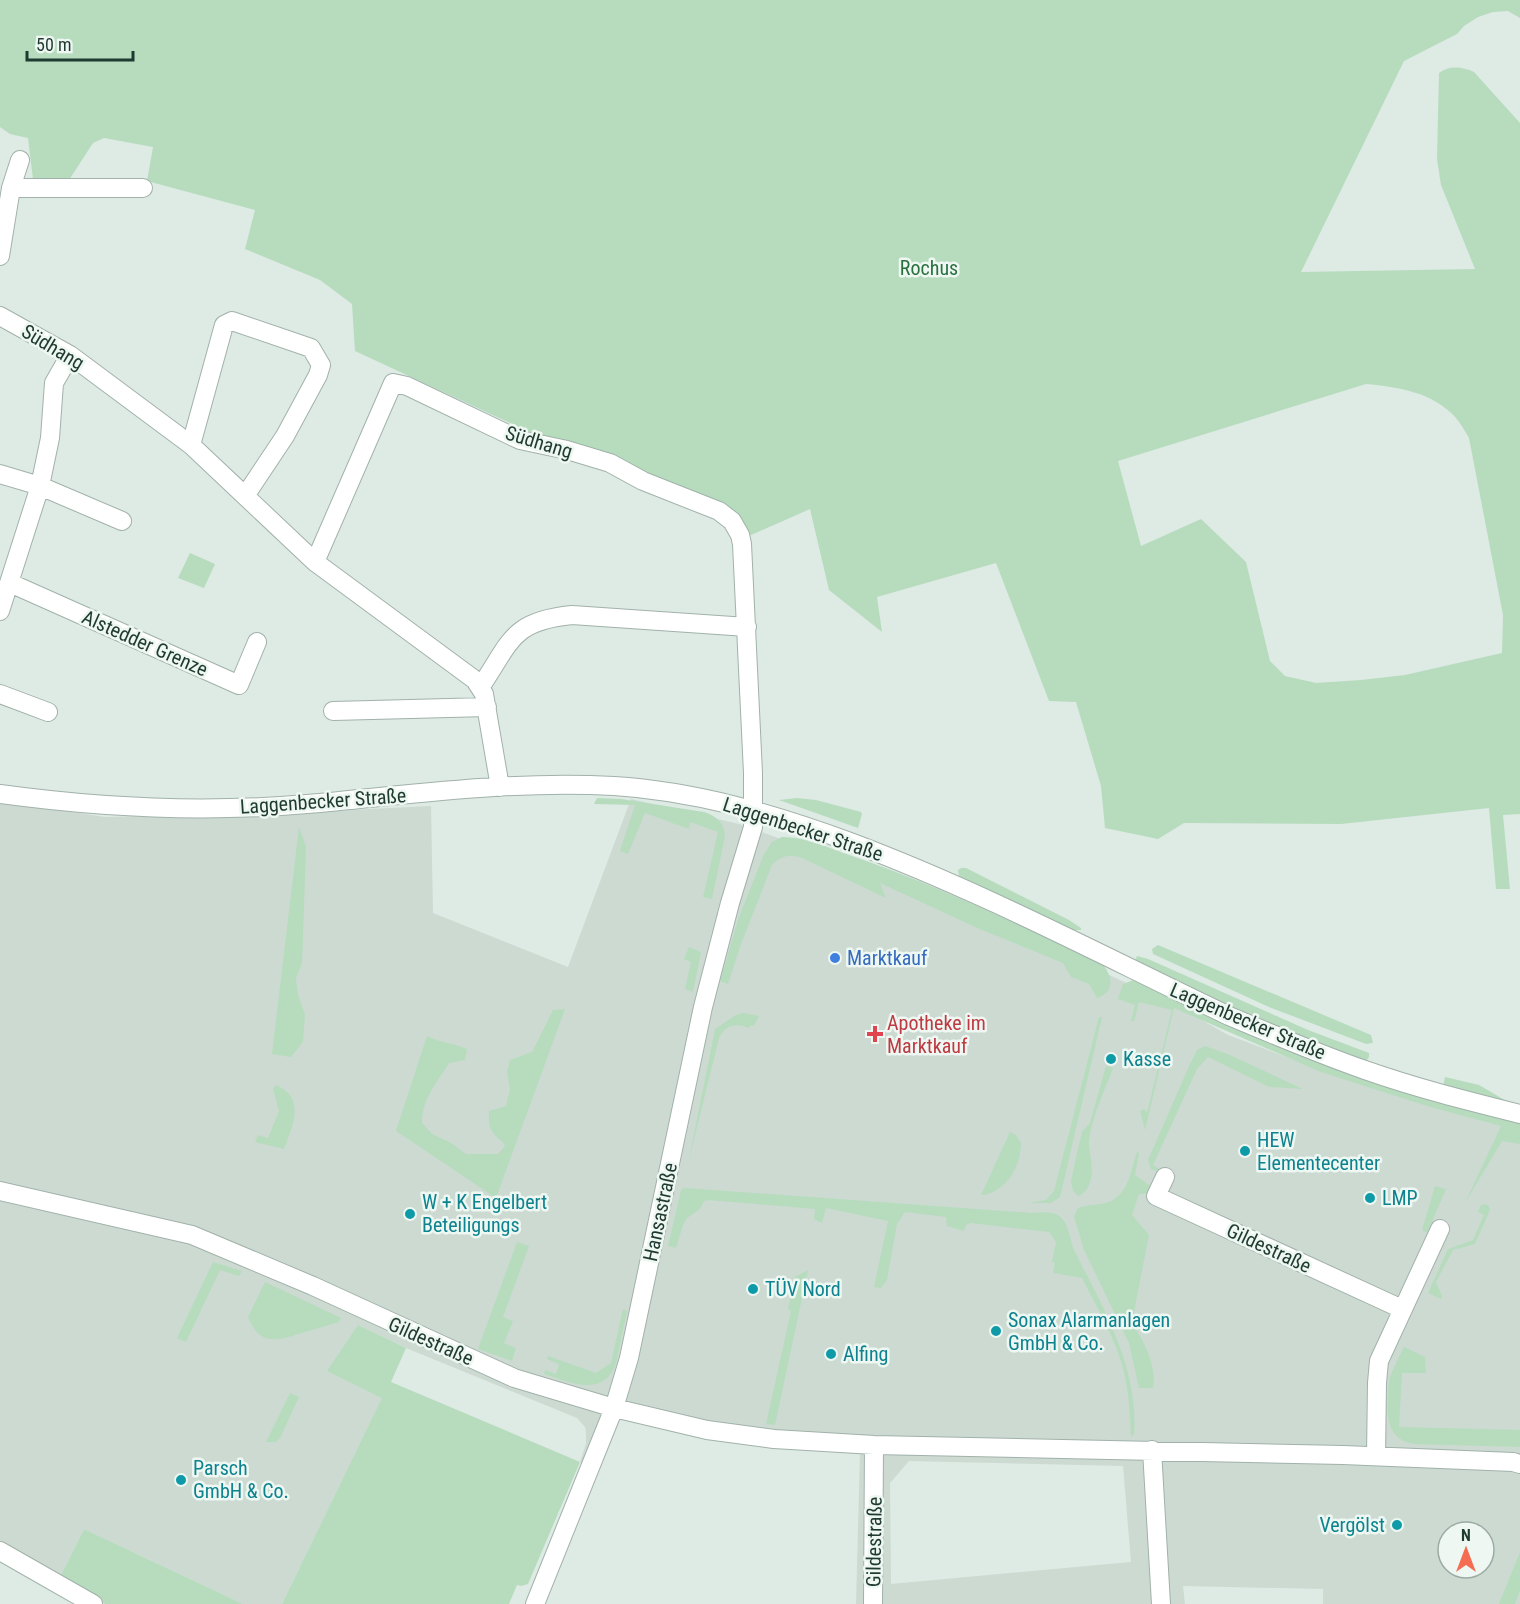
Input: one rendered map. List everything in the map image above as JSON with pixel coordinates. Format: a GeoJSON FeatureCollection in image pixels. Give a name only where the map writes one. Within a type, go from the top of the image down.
{"type":"FeatureCollection","features":[{"type":"Feature","properties":{"kind":"street"},"geometry":{"type":"LineString","coordinates":[[0,256],[11,188],[20,160]]}},
{"type":"Feature","properties":{"kind":"street"},"geometry":{"type":"LineString","coordinates":[[11,188],[143,188]]}},
{"type":"Feature","properties":{"kind":"street","name":"Südhang"},"geometry":{"type":"LineString","coordinates":[[0,316],[70,355],[191,445],[315,562],[481,686]]}},
{"type":"Feature","properties":{"kind":"street"},"geometry":{"type":"LineString","coordinates":[[191,445],[224,325],[232,321],[311,348],[321,365],[318,375],[285,436],[245,496]]}},
{"type":"Feature","properties":{"kind":"street"},"geometry":{"type":"LineString","coordinates":[[0,611],[40,486],[50,438],[54,383],[70,355]]}},
{"type":"Feature","properties":{"kind":"street","name":"Südhang"},"geometry":{"type":"LineString","coordinates":[[315,562],[393,383],[407,386],[520,440],[567,450],[610,463],[644,481],[719,511],[732,521],[740,535],[747,627],[753,810]]}},
{"type":"Feature","properties":{"kind":"street"},"geometry":{"type":"LineString","coordinates":[[0,474],[40,486],[122,521]]}},
{"type":"Feature","properties":{"kind":"street","name":"Alstedder Grenze"},"geometry":{"type":"LineString","coordinates":[[10,583],[239,685],[257,642]]}},
{"type":"Feature","properties":{"kind":"street"},"geometry":{"type":"LineString","coordinates":[[500,787],[487,706],[481,686],[511,639],[528,625],[550,617],[572,615],[747,627]]}},
{"type":"Feature","properties":{"kind":"street"},"geometry":{"type":"LineString","coordinates":[[0,694],[48,712]]}},
{"type":"Feature","properties":{"kind":"street"},"geometry":{"type":"LineString","coordinates":[[333,711],[487,706]]}},
{"type":"Feature","properties":{"kind":"street","name":"Laggenbecker Straße"},"geometry":{"type":"LineString","coordinates":[[0,794],[138,808],[213,809],[304,804],[500,787],[615,786],[690,796],[753,810],[815,829],[906,863],[964,888],[1229,1016],[1269,1033],[1365,1070],[1445,1095],[1520,1114]]}},
{"type":"Feature","properties":{"kind":"street","name":"Hansastraße"},"geometry":{"type":"LineString","coordinates":[[535,1604],[614,1408],[628,1358],[703,1007],[753,826],[753,810]]}},
{"type":"Feature","properties":{"kind":"street","name":"Gildestraße"},"geometry":{"type":"LineString","coordinates":[[1165,1177],[1156,1196],[1401,1309]]}},
{"type":"Feature","properties":{"kind":"street","name":"Gildestraße"},"geometry":{"type":"LineString","coordinates":[[0,1191],[192,1235],[313,1286],[514,1378],[614,1408],[706,1430],[774,1439],[874,1445],[1376,1456],[1520,1464]]}},
{"type":"Feature","properties":{"kind":"street"},"geometry":{"type":"LineString","coordinates":[[1376,1456],[1379,1361],[1401,1309],[1440,1229]]}},
{"type":"Feature","properties":{"kind":"street","name":"Gildestraße"},"geometry":{"type":"LineString","coordinates":[[873,1604],[874,1445]]}},
{"type":"Feature","properties":{"kind":"street"},"geometry":{"type":"LineString","coordinates":[[1152,1450],[1161,1604]]}},
{"type":"Feature","properties":{"kind":"street"},"geometry":{"type":"LineString","coordinates":[[0,1551],[93,1604]]}},
{"type":"Feature","properties":{"kind":"shaded area"},"geometry":{"type":"Polygon","coordinates":[[[631,799],[739,824],[921,889],[1177,1006],[1228,1035],[1326,1072],[1520,1131],[1520,1604],[1323,1604],[1323,1589],[1183,1586],[1185,1604],[856,1604],[860,1454],[737,1444],[606,1416],[585,1464],[580,1462],[586,1444],[585,1427],[577,1418],[406,1348],[358,1325],[383,1397],[282,1604],[243,1604],[84,1529],[59,1579],[0,1548],[0,801],[105,817],[290,813],[431,806],[433,913],[568,967],[631,799]],[[909,1461],[890,1483],[891,1584],[1131,1562],[1123,1466],[909,1461]]]}},
{"type":"Feature","properties":{"kind":"green space","name":"Rochus"},"geometry":{"type":"Polygon","coordinates":[[[0,0],[1520,0],[1520,18],[1508,11],[1493,12],[1478,17],[1464,26],[1457,34],[1404,61],[1301,272],[1475,269],[1441,185],[1437,159],[1439,73],[1456,68],[1474,72],[1520,123],[1520,814],[1503,815],[1510,889],[1496,889],[1489,808],[1341,824],[1184,823],[1158,839],[1105,828],[1101,786],[1076,702],[1049,701],[996,563],[877,597],[882,632],[829,590],[810,509],[751,535],[355,351],[352,304],[320,280],[245,249],[255,210],[147,181],[153,147],[104,138],[93,143],[69,180],[33,179],[28,138],[10,134],[0,127],[0,0]],[[1366,384],[1118,461],[1141,546],[1201,519],[1246,562],[1270,661],[1285,676],[1316,683],[1361,680],[1405,675],[1502,653],[1503,615],[1469,438],[1456,418],[1437,402],[1414,392],[1366,384]]]}},
{"type":"Feature","properties":{"kind":"green space"},"geometry":{"type":"Polygon","coordinates":[[[190,553],[215,564],[204,588],[178,578],[190,553]]]}},
{"type":"Feature","properties":{"kind":"green space"},"geometry":{"type":"Polygon","coordinates":[[[597,798],[621,799],[704,812],[719,820],[725,836],[712,899],[703,897],[718,832],[690,822],[689,829],[645,813],[628,854],[620,851],[635,805],[594,804],[597,798]]]}},
{"type":"Feature","properties":{"kind":"green space"},"geometry":{"type":"Polygon","coordinates":[[[797,798],[816,800],[861,812],[858,828],[779,800],[797,798]]]}},
{"type":"Feature","properties":{"kind":"green space"},"geometry":{"type":"Polygon","coordinates":[[[299,827],[306,847],[302,963],[296,978],[298,995],[305,1015],[303,1042],[291,1057],[272,1054],[299,827]]]}},
{"type":"Feature","properties":{"kind":"green space"},"geometry":{"type":"Polygon","coordinates":[[[782,837],[817,844],[884,867],[1100,962],[1110,977],[1110,987],[1097,998],[1089,984],[1071,977],[1063,963],[975,927],[880,883],[886,898],[794,856],[783,857],[772,865],[728,984],[720,981],[739,917],[764,854],[772,842],[782,837]]]}},
{"type":"Feature","properties":{"kind":"green space"},"geometry":{"type":"Polygon","coordinates":[[[966,868],[1069,920],[1081,930],[1069,930],[959,876],[958,870],[966,868]]]}},
{"type":"Feature","properties":{"kind":"green space"},"geometry":{"type":"Polygon","coordinates":[[[1158,945],[1371,1035],[1373,1043],[1366,1044],[1269,1007],[1153,954],[1152,949],[1158,945]]]}},
{"type":"Feature","properties":{"kind":"green space"},"geometry":{"type":"Polygon","coordinates":[[[689,947],[701,952],[693,992],[685,989],[691,962],[684,959],[689,947]]]}},
{"type":"Feature","properties":{"kind":"green space"},"geometry":{"type":"Polygon","coordinates":[[[1137,956],[1308,1030],[1369,1053],[1369,1057],[1365,1063],[1294,1037],[1134,963],[1137,956]]]}},
{"type":"Feature","properties":{"kind":"green space"},"geometry":{"type":"Polygon","coordinates":[[[1136,979],[1520,1122],[1520,1144],[1502,1141],[1465,1203],[1501,1126],[1427,1106],[1321,1072],[1174,1008],[1145,1130],[1140,1111],[1144,1109],[1147,1113],[1172,1010],[1139,1002],[1134,1021],[1131,1021],[1135,1005],[1118,999],[1123,984],[1136,979]]]}},
{"type":"Feature","properties":{"kind":"green space"},"geometry":{"type":"Polygon","coordinates":[[[565,1009],[496,1198],[396,1131],[427,1036],[467,1049],[465,1060],[449,1063],[435,1084],[427,1098],[422,1123],[432,1134],[451,1143],[466,1154],[498,1154],[505,1146],[491,1130],[489,1111],[506,1106],[510,1089],[507,1072],[510,1060],[532,1052],[553,1010],[565,1009]]]}},
{"type":"Feature","properties":{"kind":"green space"},"geometry":{"type":"Polygon","coordinates":[[[744,1013],[759,1016],[754,1026],[751,1025],[749,1028],[740,1025],[728,1027],[719,1038],[688,1164],[715,1029],[736,1015],[744,1013]]]}},
{"type":"Feature","properties":{"kind":"green space"},"geometry":{"type":"Polygon","coordinates":[[[1099,1017],[1102,1017],[1060,1197],[1051,1203],[1029,1203],[1046,1200],[1054,1191],[1099,1017]]]}},
{"type":"Feature","properties":{"kind":"green space"},"geometry":{"type":"Polygon","coordinates":[[[1205,1046],[1230,1055],[1303,1089],[1269,1087],[1208,1057],[1197,1069],[1153,1165],[1162,1173],[1151,1169],[1148,1160],[1190,1064],[1197,1050],[1205,1046]]]}},
{"type":"Feature","properties":{"kind":"green space"},"geometry":{"type":"Polygon","coordinates":[[[1106,1066],[1113,1068],[1096,1112],[1089,1140],[1091,1178],[1084,1193],[1078,1196],[1073,1191],[1071,1181],[1075,1162],[1082,1132],[1090,1123],[1106,1066]]]}},
{"type":"Feature","properties":{"kind":"green space"},"geometry":{"type":"Polygon","coordinates":[[[1445,1077],[1479,1085],[1516,1104],[1443,1087],[1445,1077]]]}},
{"type":"Feature","properties":{"kind":"green space"},"geometry":{"type":"Polygon","coordinates":[[[276,1085],[291,1097],[295,1113],[284,1149],[255,1142],[258,1135],[268,1138],[279,1111],[273,1089],[276,1085]]]}},
{"type":"Feature","properties":{"kind":"green space"},"geometry":{"type":"Polygon","coordinates":[[[1010,1132],[1016,1135],[1021,1143],[1015,1169],[1005,1184],[990,1193],[981,1195],[1010,1132]]]}},
{"type":"Feature","properties":{"kind":"green space"},"geometry":{"type":"Polygon","coordinates":[[[1137,1152],[1139,1153],[1135,1175],[1153,1188],[1151,1193],[1139,1194],[1132,1215],[1149,1235],[1132,1322],[1143,1341],[1150,1360],[1154,1377],[1153,1388],[1139,1388],[1129,1343],[1084,1250],[1074,1216],[1078,1208],[1111,1201],[1123,1191],[1137,1152]]]}},
{"type":"Feature","properties":{"kind":"green space"},"geometry":{"type":"Polygon","coordinates":[[[1435,1186],[1446,1189],[1427,1233],[1422,1230],[1435,1186]]]}},
{"type":"Feature","properties":{"kind":"green space"},"geometry":{"type":"Polygon","coordinates":[[[684,1188],[1043,1212],[1057,1215],[1065,1223],[1073,1248],[1106,1315],[1125,1361],[1134,1409],[1134,1434],[1131,1437],[1124,1372],[1111,1336],[1082,1278],[1053,1273],[1055,1263],[1052,1262],[1056,1242],[1049,1232],[971,1223],[966,1225],[964,1231],[947,1226],[946,1217],[905,1212],[897,1224],[887,1280],[881,1288],[874,1287],[888,1221],[826,1208],[822,1223],[814,1219],[815,1209],[708,1200],[704,1201],[700,1209],[687,1218],[676,1248],[668,1246],[681,1190],[684,1188]]]}},
{"type":"Feature","properties":{"kind":"green space"},"geometry":{"type":"Polygon","coordinates":[[[1485,1204],[1490,1210],[1475,1244],[1453,1250],[1436,1282],[1442,1296],[1441,1299],[1428,1293],[1448,1249],[1473,1240],[1484,1215],[1478,1212],[1481,1205],[1485,1204]]]}},
{"type":"Feature","properties":{"kind":"green space"},"geometry":{"type":"Polygon","coordinates":[[[517,1242],[529,1246],[503,1317],[513,1321],[504,1343],[516,1348],[512,1361],[478,1349],[517,1242]]]}},
{"type":"Feature","properties":{"kind":"green space"},"geometry":{"type":"Polygon","coordinates":[[[213,1262],[242,1271],[239,1276],[220,1270],[186,1342],[177,1338],[213,1262]]]}},
{"type":"Feature","properties":{"kind":"green space"},"geometry":{"type":"Polygon","coordinates":[[[808,1270],[775,1425],[766,1424],[791,1311],[788,1309],[795,1277],[808,1270]]]}},
{"type":"Feature","properties":{"kind":"green space"},"geometry":{"type":"Polygon","coordinates":[[[265,1282],[341,1318],[339,1322],[285,1338],[271,1339],[262,1336],[254,1329],[248,1317],[265,1282]]]}},
{"type":"Feature","properties":{"kind":"green space"},"geometry":{"type":"Polygon","coordinates":[[[623,1309],[627,1311],[616,1363],[603,1381],[595,1384],[575,1384],[544,1374],[545,1370],[556,1374],[559,1364],[547,1359],[548,1356],[596,1373],[611,1363],[623,1309]]]}},
{"type":"Feature","properties":{"kind":"green space"},"geometry":{"type":"Polygon","coordinates":[[[358,1325],[406,1348],[391,1382],[580,1462],[528,1584],[517,1585],[509,1604],[282,1604],[382,1398],[327,1371],[358,1325]]]}},
{"type":"Feature","properties":{"kind":"green space"},"geometry":{"type":"Polygon","coordinates":[[[1404,1347],[1425,1357],[1426,1373],[1402,1373],[1399,1427],[1520,1430],[1520,1447],[1414,1444],[1400,1439],[1389,1423],[1388,1392],[1390,1377],[1404,1347]]]}},
{"type":"Feature","properties":{"kind":"green space"},"geometry":{"type":"Polygon","coordinates":[[[290,1393],[299,1397],[280,1438],[276,1442],[266,1442],[290,1393]]]}},
{"type":"Feature","properties":{"kind":"green space"},"geometry":{"type":"Polygon","coordinates":[[[84,1529],[243,1604],[105,1604],[59,1579],[84,1529]]]}},
{"type":"Feature","properties":{"kind":"green space"},"geometry":{"type":"Polygon","coordinates":[[[1520,1552],[1520,1590],[1515,1604],[1499,1604],[1520,1552]]]}},
{"type":"Feature","properties":{"kind":"place","name":"Marktkauf"},"geometry":{"type":"Point","coordinates":[835,958]}},
{"type":"Feature","properties":{"kind":"place","name":"Apotheke im Marktkauf"},"geometry":{"type":"Point","coordinates":[875,1034]}},
{"type":"Feature","properties":{"kind":"place","name":"Kasse"},"geometry":{"type":"Point","coordinates":[1111,1059]}},
{"type":"Feature","properties":{"kind":"place","name":"HEW Elementecenter"},"geometry":{"type":"Point","coordinates":[1245,1151]}},
{"type":"Feature","properties":{"kind":"place","name":"LMP"},"geometry":{"type":"Point","coordinates":[1370,1198]}},
{"type":"Feature","properties":{"kind":"place","name":"W + K Engelbert Beteiligungs"},"geometry":{"type":"Point","coordinates":[410,1214]}},
{"type":"Feature","properties":{"kind":"place","name":"TÜV Nord"},"geometry":{"type":"Point","coordinates":[753,1289]}},
{"type":"Feature","properties":{"kind":"place","name":"Sonax Alarmanlagen GmbH & Co."},"geometry":{"type":"Point","coordinates":[996,1331]}},
{"type":"Feature","properties":{"kind":"place","name":"Alfing"},"geometry":{"type":"Point","coordinates":[831,1354]}},
{"type":"Feature","properties":{"kind":"place","name":"Parsch GmbH & Co."},"geometry":{"type":"Point","coordinates":[181,1480]}},
{"type":"Feature","properties":{"kind":"place","name":"Vergölst"},"geometry":{"type":"Point","coordinates":[1397,1525]}}]}
